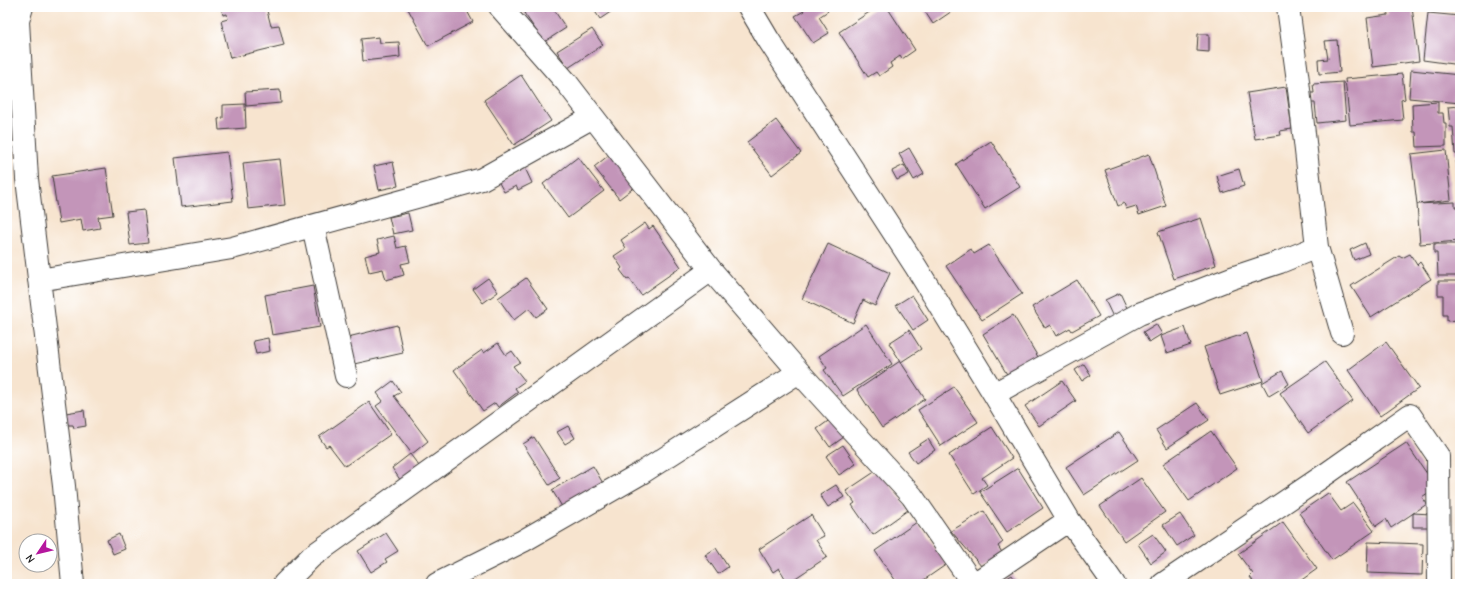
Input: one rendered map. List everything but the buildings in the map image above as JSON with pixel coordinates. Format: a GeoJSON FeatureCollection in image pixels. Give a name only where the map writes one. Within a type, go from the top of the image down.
{"type":"FeatureCollection","features":[{"type":"Feature","properties":{"kind":"street"},"geometry":{"type":"LineString","coordinates":[[22,7],[18,21],[26,163],[64,486],[73,584]]}},
{"type":"Feature","properties":{"kind":"street"},"geometry":{"type":"LineString","coordinates":[[500,7],[566,83],[711,270],[799,372],[912,496],[974,584],[1069,520]]}},
{"type":"Feature","properties":{"kind":"street"},"geometry":{"type":"LineString","coordinates":[[749,7],[768,39],[916,267],[1069,520],[1114,584]]}},
{"type":"Feature","properties":{"kind":"street"},"geometry":{"type":"LineString","coordinates":[[1288,7],[1317,247],[1342,333]]}},
{"type":"Feature","properties":{"kind":"street"},"geometry":{"type":"LineString","coordinates":[[39,280],[232,248],[482,179],[593,117]]}},
{"type":"Feature","properties":{"kind":"street"},"geometry":{"type":"LineString","coordinates":[[313,226],[346,376]]}},
{"type":"Feature","properties":{"kind":"street"},"geometry":{"type":"LineString","coordinates":[[994,394],[1140,314],[1317,247]]}},
{"type":"Feature","properties":{"kind":"street"},"geometry":{"type":"LineString","coordinates":[[284,584],[311,557],[711,270]]}},
{"type":"Feature","properties":{"kind":"street"},"geometry":{"type":"LineString","coordinates":[[437,584],[523,541],[636,476],[799,372]]}},
{"type":"Feature","properties":{"kind":"street"},"geometry":{"type":"LineString","coordinates":[[1163,584],[1329,472],[1410,415],[1438,456],[1439,584]]}}]}
